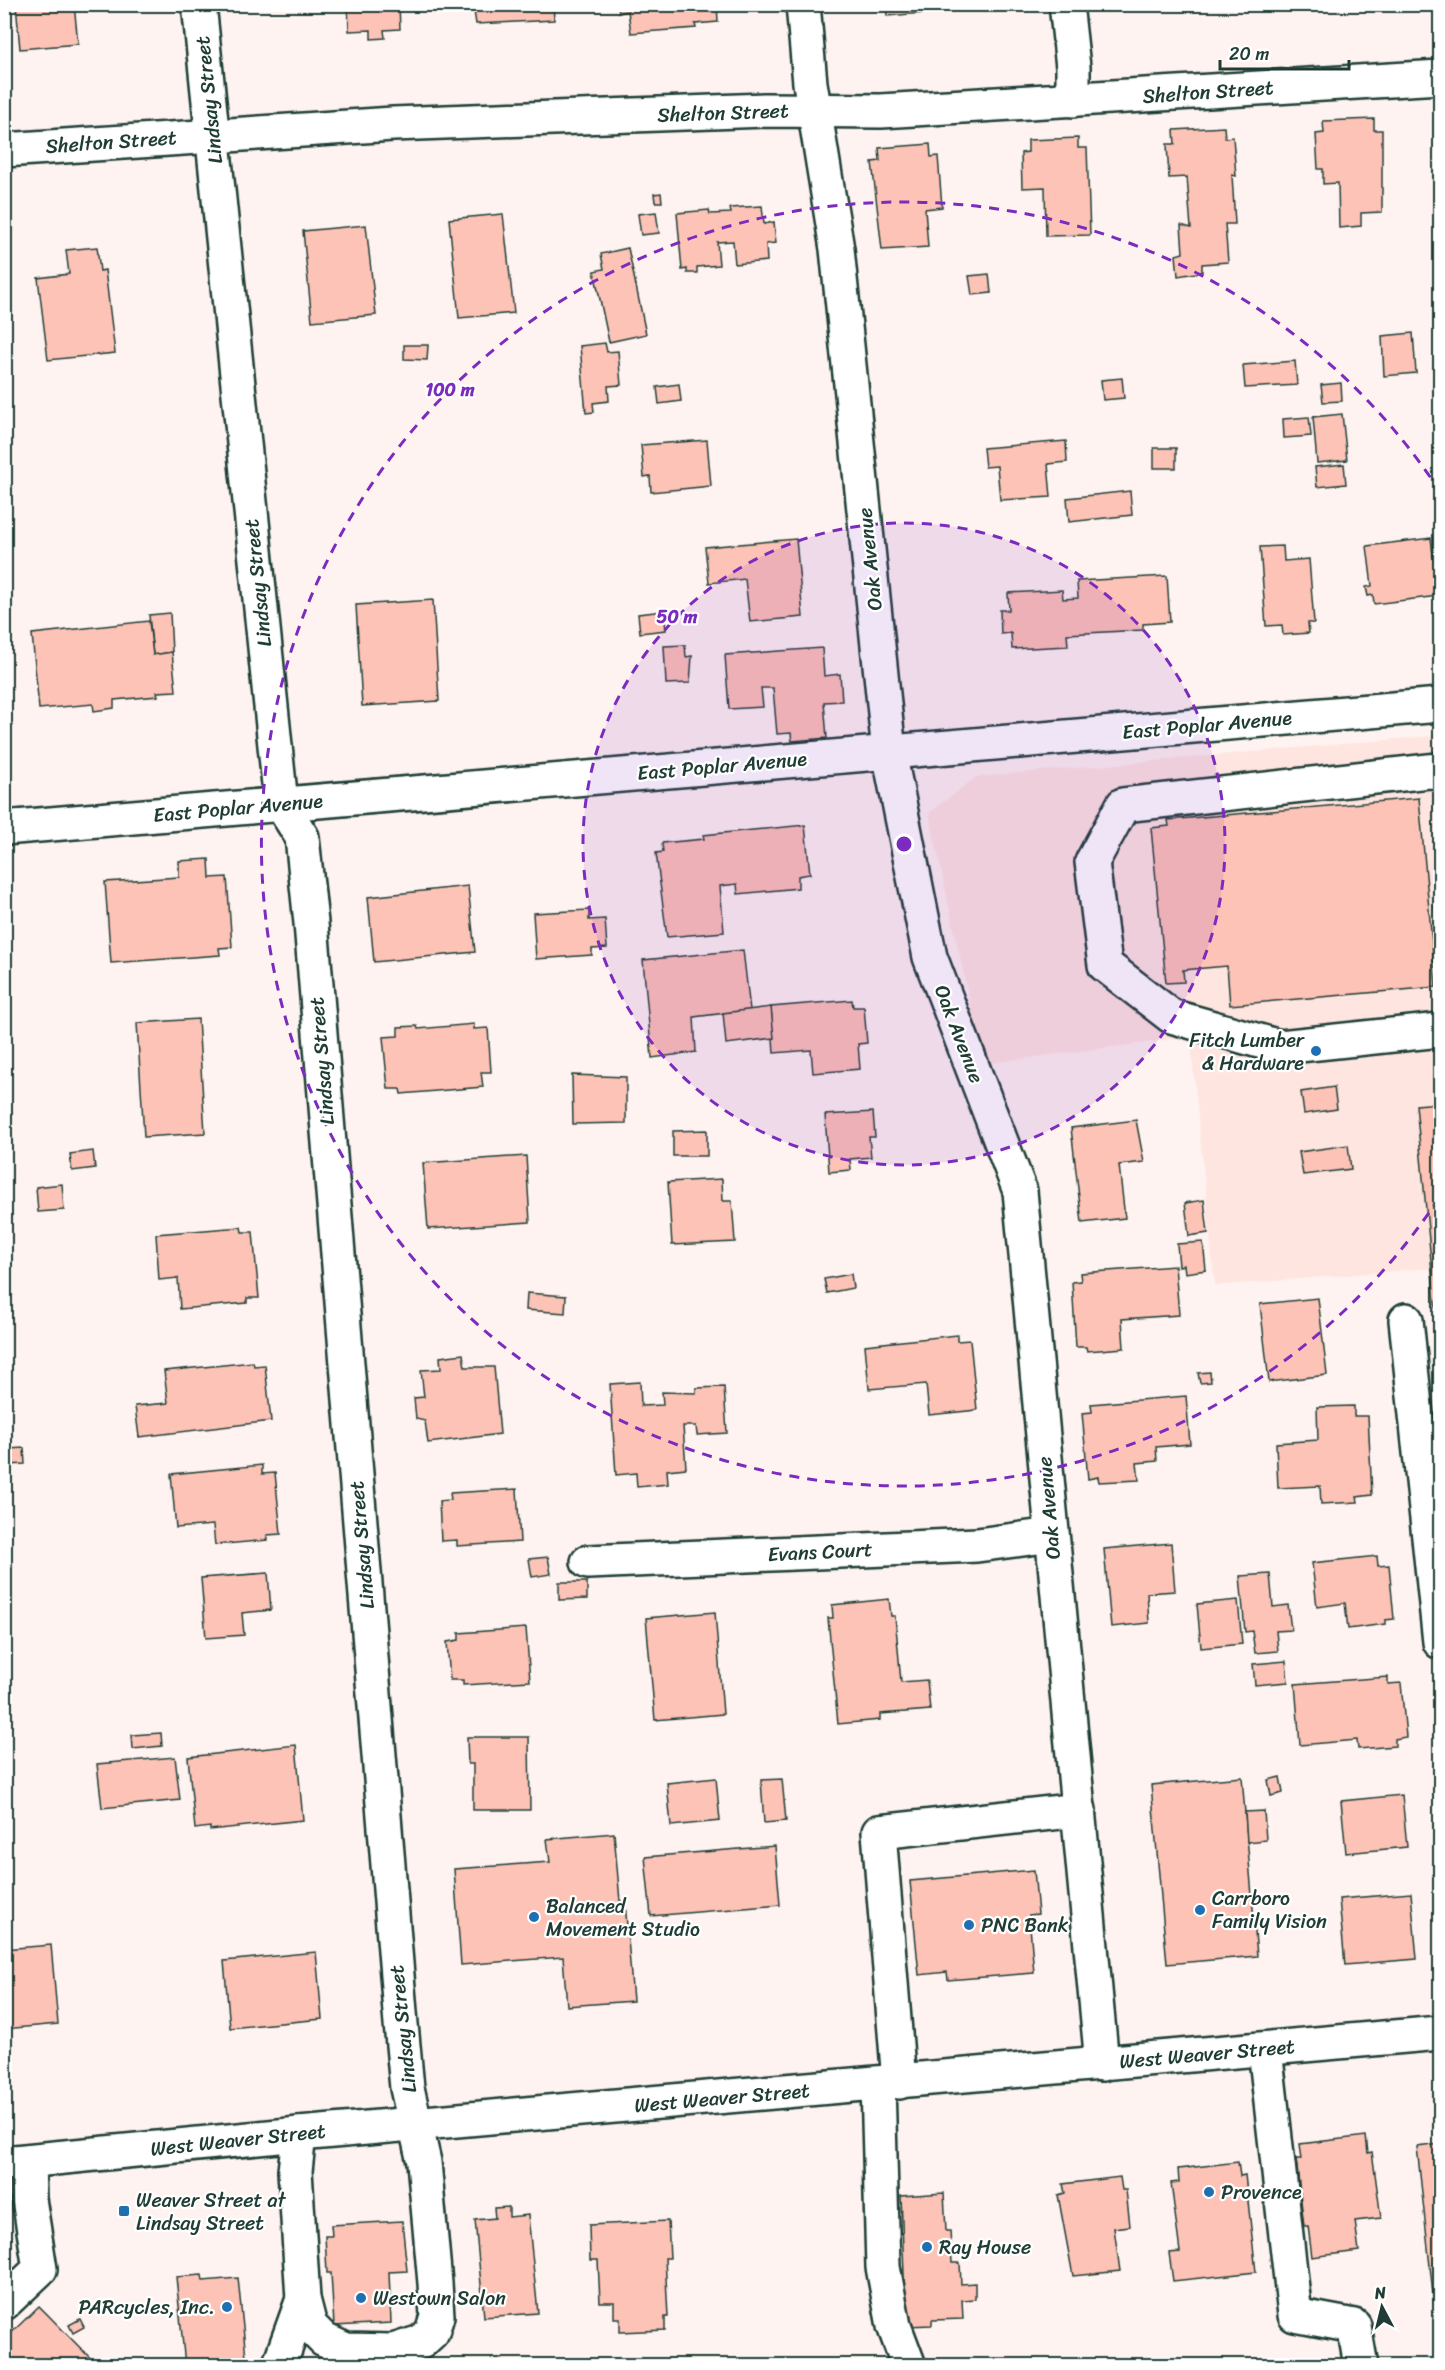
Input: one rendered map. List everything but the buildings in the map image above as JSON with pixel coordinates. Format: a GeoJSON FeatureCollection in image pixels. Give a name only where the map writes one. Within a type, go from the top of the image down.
{"type":"FeatureCollection","features":[{"type":"Feature","properties":{"kind":"street","name":"Lindsay Street"},"geometry":{"type":"LineString","coordinates":[[199,4],[281,804],[302,837],[400,2013],[407,2088],[424,2162],[437,2316],[432,2332],[421,2342],[372,2358],[324,2340],[310,2326],[303,2299]]}},
{"type":"Feature","properties":{"kind":"street","name":"Oak Avenue"},"geometry":{"type":"LineString","coordinates":[[803,4],[810,83],[837,249],[889,752],[930,957],[1020,1191],[1102,2064]]}},
{"type":"Feature","properties":{"kind":"street"},"geometry":{"type":"LineString","coordinates":[[1066,4],[1073,66],[1073,100]]}},
{"type":"Feature","properties":{"kind":"street","name":"Shelton Street"},"geometry":{"type":"LineString","coordinates":[[4,150],[404,124],[765,110],[881,111],[1440,77]]}},
{"type":"Feature","properties":{"kind":"street","name":"East Poplar Avenue"},"geometry":{"type":"LineString","coordinates":[[4,828],[1440,705]]}},
{"type":"Feature","properties":{"kind":"street"},"geometry":{"type":"LineString","coordinates":[[1440,774],[1438,770],[1123,805],[1092,862],[1105,965],[1171,1016],[1280,1047],[1440,1030]]}},
{"type":"Feature","properties":{"kind":"street"},"geometry":{"type":"LineString","coordinates":[[1406,1320],[1429,1427],[1440,1642]]}},
{"type":"Feature","properties":{"kind":"street","name":"Evans Court"},"geometry":{"type":"LineString","coordinates":[[588,1562],[977,1545],[1052,1535]]}},
{"type":"Feature","properties":{"kind":"street"},"geometry":{"type":"LineString","coordinates":[[909,2366],[894,2326],[883,2267],[889,2083],[879,1832],[1079,1810]]}},
{"type":"Feature","properties":{"kind":"street","name":"West Weaver Street"},"geometry":{"type":"LineString","coordinates":[[16,2162],[299,2134],[1440,2033]]}},
{"type":"Feature","properties":{"kind":"street"},"geometry":{"type":"LineString","coordinates":[[1264,2049],[1295,2314],[1354,2326],[1361,2366]]}},
{"type":"Feature","properties":{"kind":"street"},"geometry":{"type":"LineString","coordinates":[[279,2366],[303,2299],[295,2171],[299,2134]]}},
{"type":"Feature","properties":{"kind":"street"},"geometry":{"type":"LineString","coordinates":[[4,2303],[40,2269],[29,2199],[16,2162]]}},
{"type":"Feature","properties":{"kind":"shaded area","name":"Fitch Lumber & Hardware"},"geometry":{"type":"Polygon","coordinates":[[[1440,735],[1440,1355],[1432,1268],[1215,1286],[1190,1037],[983,1064],[929,813],[976,777],[1440,735]]]}},
{"type":"Feature","properties":{"kind":"place","name":"Fitch Lumber & Hardware"},"geometry":{"type":"Point","coordinates":[1316,1051]}},
{"type":"Feature","properties":{"kind":"place","name":"Carrboro Family Vision"},"geometry":{"type":"Point","coordinates":[1200,1910]}},
{"type":"Feature","properties":{"kind":"place","name":"Balanced Movement Studio"},"geometry":{"type":"Point","coordinates":[534,1917]}},
{"type":"Feature","properties":{"kind":"place","name":"PNC Bank"},"geometry":{"type":"Point","coordinates":[969,1925]}},
{"type":"Feature","properties":{"kind":"place","name":"Provence"},"geometry":{"type":"Point","coordinates":[1209,2192]}},
{"type":"Feature","properties":{"kind":"place","name":"Weaver Street at Lindsay Street"},"geometry":{"type":"Point","coordinates":[124,2211]}},
{"type":"Feature","properties":{"kind":"place","name":"Ray House"},"geometry":{"type":"Point","coordinates":[927,2247]}},
{"type":"Feature","properties":{"kind":"place","name":"Westown Salon"},"geometry":{"type":"Point","coordinates":[361,2298]}},
{"type":"Feature","properties":{"kind":"place","name":"PARcycles, Inc."},"geometry":{"type":"Point","coordinates":[227,2307]}}]}
